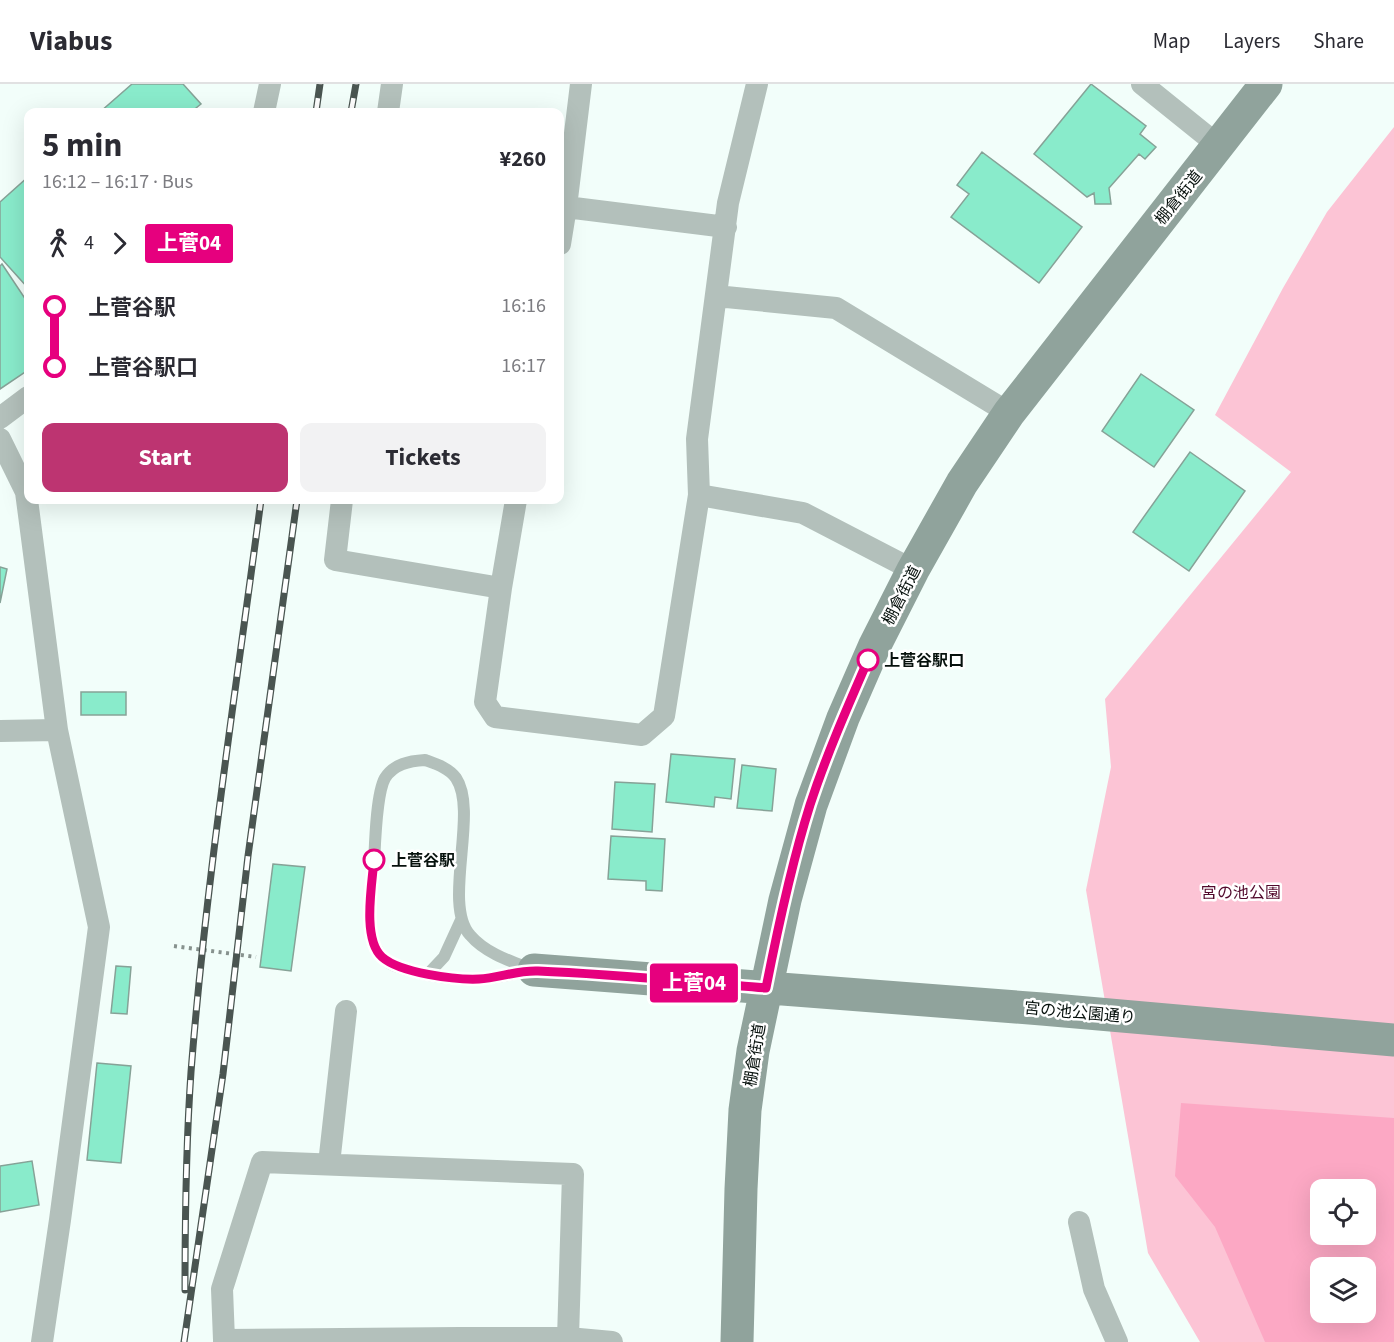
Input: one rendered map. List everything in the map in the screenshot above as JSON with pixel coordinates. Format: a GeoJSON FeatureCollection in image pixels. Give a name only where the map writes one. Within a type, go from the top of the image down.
{"type":"FeatureCollection","features":[{"type":"Feature","properties":{"kind":"main road","name":"棚倉街道"},"geometry":{"type":"LineString","coordinates":[[737,1342],[745,1110],[753,1051],[784,900],[810,805],[843,718],[874,647],[913,570],[962,483],[1009,414],[1266,84]]}},
{"type":"Feature","properties":{"kind":"main road","name":"宮の池公園通り"},"geometry":{"type":"LineString","coordinates":[[534,970],[1053,1010],[1394,1040]]}},
{"type":"Feature","properties":{"kind":"street"},"geometry":{"type":"LineString","coordinates":[[265,108],[270,84]]}},
{"type":"Feature","properties":{"kind":"street"},"geometry":{"type":"LineString","coordinates":[[389,108],[392,84]]}},
{"type":"Feature","properties":{"kind":"street"},"geometry":{"type":"LineString","coordinates":[[564,200],[581,84]]}},
{"type":"Feature","properties":{"kind":"street"},"geometry":{"type":"LineString","coordinates":[[515,504],[484,702],[495,717],[642,735],[664,716],[699,495],[697,439],[728,203],[757,84]]}},
{"type":"Feature","properties":{"kind":"street"},"geometry":{"type":"LineString","coordinates":[[1142,84],[1219,146]]}},
{"type":"Feature","properties":{"kind":"street"},"geometry":{"type":"LineString","coordinates":[[564,207],[726,227]]}},
{"type":"Feature","properties":{"kind":"street"},"geometry":{"type":"LineString","coordinates":[[716,296],[836,308],[1009,414]]}},
{"type":"Feature","properties":{"kind":"street"},"geometry":{"type":"LineString","coordinates":[[0,418],[24,400]]}},
{"type":"Feature","properties":{"kind":"street"},"geometry":{"type":"LineString","coordinates":[[0,439],[24,488]]}},
{"type":"Feature","properties":{"kind":"street"},"geometry":{"type":"LineString","coordinates":[[699,495],[803,513],[913,570]]}},
{"type":"Feature","properties":{"kind":"street"},"geometry":{"type":"LineString","coordinates":[[28,504],[57,729],[99,927],[42,1342]]}},
{"type":"Feature","properties":{"kind":"street"},"geometry":{"type":"LineString","coordinates":[[342,504],[335,560],[501,588]]}},
{"type":"Feature","properties":{"kind":"street"},"geometry":{"type":"LineString","coordinates":[[0,731],[57,729]]}},
{"type":"Feature","properties":{"kind":"street"},"geometry":{"type":"LineString","coordinates":[[329,1164],[346,1011]]}},
{"type":"Feature","properties":{"kind":"street"},"geometry":{"type":"LineString","coordinates":[[568,1338],[573,1174],[262,1162],[222,1289],[224,1341],[568,1338],[612,1342]]}},
{"type":"Feature","properties":{"kind":"street"},"geometry":{"type":"LineString","coordinates":[[1079,1222],[1094,1289],[1116,1342]]}},
{"type":"Feature","properties":{"kind":"lane"},"geometry":{"type":"LineString","coordinates":[[428,974],[444,957],[461,920],[463,809],[462,790],[455,777],[443,766],[425,760],[410,761],[394,767],[384,780],[379,805],[370,927],[374,944],[381,957],[397,967],[428,974],[479,979],[534,970]]}},
{"type":"Feature","properties":{"kind":"lane"},"geometry":{"type":"LineString","coordinates":[[461,920],[470,935],[483,946],[500,957],[534,970]]}},
{"type":"Feature","properties":{"kind":"path"},"geometry":{"type":"LineString","coordinates":[[174,946],[256,957]]}},
{"type":"Feature","properties":{"kind":"green space","name":"宮の池公園"},"geometry":{"type":"Polygon","coordinates":[[[1394,127],[1394,1342],[1200,1342],[1148,1253],[1086,890],[1111,767],[1105,699],[1291,472],[1215,415],[1283,288],[1327,212],[1394,127]]]}},
{"type":"Feature","properties":{"kind":"shaded area"},"geometry":{"type":"Polygon","coordinates":[[[1181,1103],[1394,1118],[1394,1342],[1265,1342],[1215,1227],[1175,1176],[1181,1103]]]}},
{"type":"Feature","properties":{"kind":"building"},"geometry":{"type":"Polygon","coordinates":[[[132,84],[183,84],[201,104],[196,108],[105,108],[132,84]]]}},
{"type":"Feature","properties":{"kind":"building"},"geometry":{"type":"Polygon","coordinates":[[[1091,84],[1146,126],[1140,134],[1156,147],[1145,159],[1139,154],[1109,188],[1111,204],[1095,204],[1094,193],[1087,197],[1034,154],[1091,84]]]}},
{"type":"Feature","properties":{"kind":"building"},"geometry":{"type":"Polygon","coordinates":[[[982,152],[1082,227],[1039,283],[951,217],[969,194],[957,185],[982,152]]]}},
{"type":"Feature","properties":{"kind":"building"},"geometry":{"type":"Polygon","coordinates":[[[24,181],[24,284],[0,257],[0,202],[24,181]]]}},
{"type":"Feature","properties":{"kind":"building"},"geometry":{"type":"Polygon","coordinates":[[[2,264],[24,297],[24,373],[0,389],[0,266],[2,264]]]}},
{"type":"Feature","properties":{"kind":"building"},"geometry":{"type":"Polygon","coordinates":[[[1141,374],[1194,410],[1154,467],[1102,431],[1141,374]]]}},
{"type":"Feature","properties":{"kind":"building"},"geometry":{"type":"Polygon","coordinates":[[[1190,452],[1245,491],[1189,571],[1133,532],[1190,452]]]}},
{"type":"Feature","properties":{"kind":"building"},"geometry":{"type":"Polygon","coordinates":[[[0,567],[7,569],[0,603],[0,567]]]}},
{"type":"Feature","properties":{"kind":"building"},"geometry":{"type":"Polygon","coordinates":[[[81,692],[126,692],[126,715],[81,715],[81,692]]]}},
{"type":"Feature","properties":{"kind":"building"},"geometry":{"type":"Polygon","coordinates":[[[671,754],[735,759],[731,799],[715,797],[714,807],[666,802],[671,754]]]}},
{"type":"Feature","properties":{"kind":"building"},"geometry":{"type":"Polygon","coordinates":[[[742,765],[776,769],[772,811],[737,808],[742,765]]]}},
{"type":"Feature","properties":{"kind":"building"},"geometry":{"type":"Polygon","coordinates":[[[615,782],[655,784],[652,832],[612,829],[615,782]]]}},
{"type":"Feature","properties":{"kind":"building"},"geometry":{"type":"Polygon","coordinates":[[[611,836],[665,839],[662,891],[646,890],[646,881],[608,879],[611,836]]]}},
{"type":"Feature","properties":{"kind":"building"},"geometry":{"type":"Polygon","coordinates":[[[273,864],[305,867],[291,971],[260,967],[273,864]]]}},
{"type":"Feature","properties":{"kind":"building"},"geometry":{"type":"Polygon","coordinates":[[[116,966],[131,967],[127,1014],[111,1013],[116,966]]]}},
{"type":"Feature","properties":{"kind":"building"},"geometry":{"type":"Polygon","coordinates":[[[97,1063],[131,1066],[121,1163],[87,1160],[97,1063]]]}},
{"type":"Feature","properties":{"kind":"building"},"geometry":{"type":"Polygon","coordinates":[[[32,1161],[39,1205],[0,1212],[0,1166],[32,1161]]]}},
{"type":"Feature","properties":{"kind":"railway"},"geometry":{"type":"LineString","coordinates":[[317,108],[320,84]]}},
{"type":"Feature","properties":{"kind":"railway"},"geometry":{"type":"LineString","coordinates":[[352,108],[356,84]]}},
{"type":"Feature","properties":{"kind":"railway"},"geometry":{"type":"LineString","coordinates":[[185,1290],[188,1126],[197,1000],[222,785],[260,504]]}},
{"type":"Feature","properties":{"kind":"railway"},"geometry":{"type":"LineString","coordinates":[[184,1342],[223,1074],[248,856],[296,504]]}},
{"type":"Feature","properties":{"kind":"bus line","name":"上菅04"},"geometry":{"type":"LineString","coordinates":[[374,860],[370,927],[374,944],[381,957],[397,967],[428,974],[479,979],[534,970],[766,988],[784,900],[810,805],[868,660]]}},
{"type":"Feature","properties":{"kind":"place","name":"上菅谷駅口"},"geometry":{"type":"Point","coordinates":[868,660]}},
{"type":"Feature","properties":{"kind":"place","name":"上菅谷駅"},"geometry":{"type":"Point","coordinates":[374,860]}}]}
